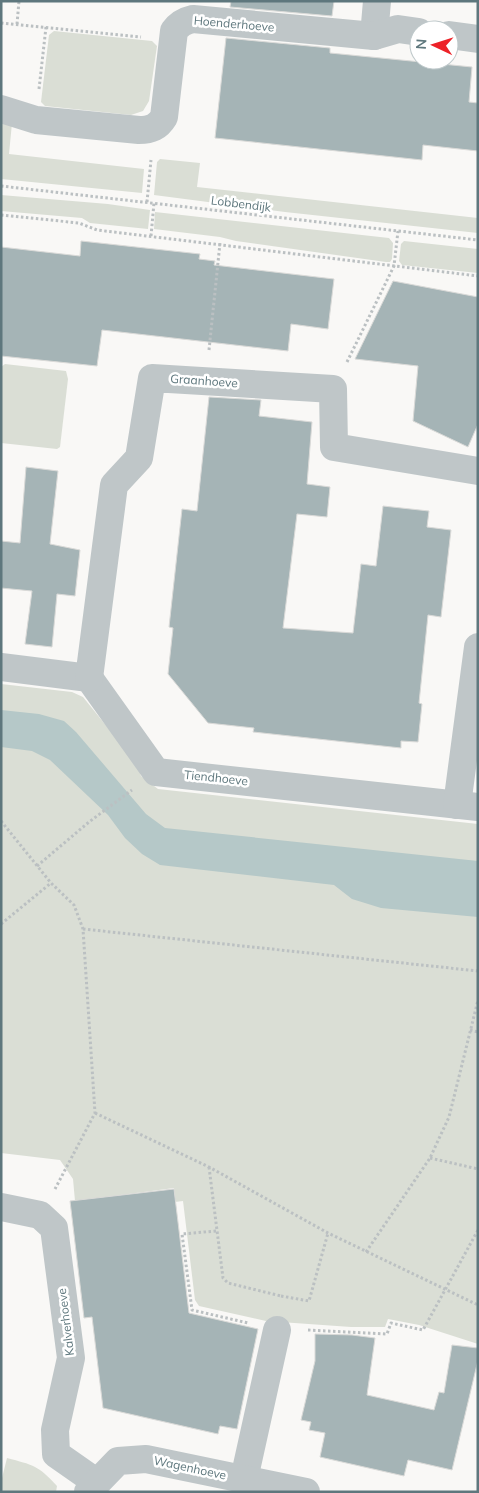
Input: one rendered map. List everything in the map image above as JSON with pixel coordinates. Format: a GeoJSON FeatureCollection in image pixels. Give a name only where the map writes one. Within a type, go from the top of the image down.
{"type":"FeatureCollection","features":[{"type":"Feature","properties":{"kind":"street"},"geometry":{"type":"LineString","coordinates":[[374,36],[378,1]]}},
{"type":"Feature","properties":{"kind":"street","name":"Hoenderhoeve"},"geometry":{"type":"LineString","coordinates":[[154,128],[164,116],[174,31],[185,21],[193,19],[374,36],[398,29],[409,31]]}},
{"type":"Feature","properties":{"kind":"street"},"geometry":{"type":"LineString","coordinates":[[459,36],[478,39]]}},
{"type":"Feature","properties":{"kind":"street"},"geometry":{"type":"LineString","coordinates":[[1,109],[36,120],[139,130],[154,128]]}},
{"type":"Feature","properties":{"kind":"street","name":"Graanhoeve"},"geometry":{"type":"LineString","coordinates":[[88,678],[114,485],[139,458],[152,378],[333,389]]}},
{"type":"Feature","properties":{"kind":"street"},"geometry":{"type":"LineString","coordinates":[[333,389],[334,447],[478,471]]}},
{"type":"Feature","properties":{"kind":"street"},"geometry":{"type":"LineString","coordinates":[[467,806],[478,647]]}},
{"type":"Feature","properties":{"kind":"street"},"geometry":{"type":"LineString","coordinates":[[1,667],[88,678]]}},
{"type":"Feature","properties":{"kind":"street","name":"Tiendhoeve"},"geometry":{"type":"LineString","coordinates":[[88,678],[156,772],[467,806]]}},
{"type":"Feature","properties":{"kind":"street"},"geometry":{"type":"LineString","coordinates":[[1,1207],[40,1215]]}},
{"type":"Feature","properties":{"kind":"street","name":"Kalverhoeve"},"geometry":{"type":"LineString","coordinates":[[40,1215],[54,1228],[71,1358],[55,1430],[56,1454],[92,1487]]}},
{"type":"Feature","properties":{"kind":"street","name":"Wagenhoeve"},"geometry":{"type":"LineString","coordinates":[[244,1479],[277,1330]]}},
{"type":"Feature","properties":{"kind":"street","name":"Wagenhoeve"},"geometry":{"type":"LineString","coordinates":[[92,1487],[118,1462],[146,1459],[306,1492]]}},
{"type":"Feature","properties":{"kind":"path"},"geometry":{"type":"LineString","coordinates":[[17,24],[19,1]]}},
{"type":"Feature","properties":{"kind":"path"},"geometry":{"type":"LineString","coordinates":[[1,23],[172,40]]}},
{"type":"Feature","properties":{"kind":"path"},"geometry":{"type":"LineString","coordinates":[[36,120],[46,28]]}},
{"type":"Feature","properties":{"kind":"path"},"geometry":{"type":"LineString","coordinates":[[147,202],[154,128]]}},
{"type":"Feature","properties":{"kind":"path","name":"Lobbendijk"},"geometry":{"type":"LineString","coordinates":[[1,186],[478,240]]}},
{"type":"Feature","properties":{"kind":"path"},"geometry":{"type":"LineString","coordinates":[[151,236],[154,203]]}},
{"type":"Feature","properties":{"kind":"path"},"geometry":{"type":"LineString","coordinates":[[1,215],[79,223],[96,230],[220,243],[478,276]]}},
{"type":"Feature","properties":{"kind":"path"},"geometry":{"type":"LineString","coordinates":[[333,389],[394,266],[398,231]]}},
{"type":"Feature","properties":{"kind":"path"},"geometry":{"type":"LineString","coordinates":[[206,382],[220,243]]}},
{"type":"Feature","properties":{"kind":"path"},"geometry":{"type":"LineString","coordinates":[[37,866],[89,822],[130,792]]}},
{"type":"Feature","properties":{"kind":"path"},"geometry":{"type":"LineString","coordinates":[[1,821],[51,883],[74,905],[84,929],[95,1113],[40,1215]]}},
{"type":"Feature","properties":{"kind":"path"},"geometry":{"type":"LineString","coordinates":[[1,924],[51,883]]}},
{"type":"Feature","properties":{"kind":"path"},"geometry":{"type":"LineString","coordinates":[[84,929],[478,970]]}},
{"type":"Feature","properties":{"kind":"path"},"geometry":{"type":"LineString","coordinates":[[366,1252],[430,1158],[449,1118],[478,1000]]}},
{"type":"Feature","properties":{"kind":"path"},"geometry":{"type":"LineString","coordinates":[[470,1030],[478,1032]]}},
{"type":"Feature","properties":{"kind":"path"},"geometry":{"type":"LineString","coordinates":[[95,1113],[209,1167],[328,1233],[478,1305]]}},
{"type":"Feature","properties":{"kind":"path"},"geometry":{"type":"LineString","coordinates":[[430,1158],[478,1169]]}},
{"type":"Feature","properties":{"kind":"path"},"geometry":{"type":"LineString","coordinates":[[209,1167],[223,1278],[228,1283],[309,1301],[328,1233]]}},
{"type":"Feature","properties":{"kind":"path"},"geometry":{"type":"LineString","coordinates":[[445,1289],[478,1230]]}},
{"type":"Feature","properties":{"kind":"path"},"geometry":{"type":"LineString","coordinates":[[277,1330],[281,1296]]}},
{"type":"Feature","properties":{"kind":"shaded area"},"geometry":{"type":"Polygon","coordinates":[[[54,31],[152,41],[157,46],[149,101],[143,111],[131,115],[45,106],[41,102],[49,35],[54,31]]]}},
{"type":"Feature","properties":{"kind":"shaded area"},"geometry":{"type":"Polygon","coordinates":[[[1,117],[12,123],[9,154],[144,169],[142,193],[1,179],[1,117]]]}},
{"type":"Feature","properties":{"kind":"shaded area"},"geometry":{"type":"Polygon","coordinates":[[[160,159],[200,163],[197,187],[478,218],[478,233],[285,212],[154,195],[157,162],[160,159]]]}},
{"type":"Feature","properties":{"kind":"shaded area"},"geometry":{"type":"Polygon","coordinates":[[[1,195],[108,204],[150,210],[148,229],[90,223],[82,218],[1,211],[1,195]]]}},
{"type":"Feature","properties":{"kind":"shaded area"},"geometry":{"type":"Polygon","coordinates":[[[155,212],[389,238],[393,243],[392,259],[390,262],[386,262],[154,229],[155,212]]]}},
{"type":"Feature","properties":{"kind":"shaded area"},"geometry":{"type":"Polygon","coordinates":[[[404,241],[478,249],[478,273],[402,265],[399,261],[401,244],[404,241]]]}},
{"type":"Feature","properties":{"kind":"shaded area"},"geometry":{"type":"Polygon","coordinates":[[[5,364],[66,371],[68,379],[60,447],[57,449],[1,443],[1,367],[5,364]]]}},
{"type":"Feature","properties":{"kind":"shaded area"},"geometry":{"type":"Polygon","coordinates":[[[1,684],[72,692],[83,697],[137,764],[141,776],[158,789],[478,824],[478,1344],[419,1325],[388,1319],[385,1327],[351,1327],[266,1321],[199,1306],[195,1300],[183,1201],[175,1202],[174,1188],[75,1201],[73,1179],[60,1160],[1,1153],[1,684]]]}},
{"type":"Feature","properties":{"kind":"shaded area"},"geometry":{"type":"Polygon","coordinates":[[[1,710],[39,714],[64,721],[76,732],[146,814],[165,828],[478,861],[478,917],[381,908],[352,899],[334,885],[160,865],[142,854],[125,838],[108,815],[50,760],[32,751],[1,747],[1,710]]]}},
{"type":"Feature","properties":{"kind":"shaded area"},"geometry":{"type":"Polygon","coordinates":[[[7,1458],[29,1464],[40,1470],[57,1486],[56,1492],[1,1492],[1,1482],[7,1458]]]}},
{"type":"Feature","properties":{"kind":"building"},"geometry":{"type":"Polygon","coordinates":[[[231,1],[334,1],[332,16],[230,7],[231,1]]]}},
{"type":"Feature","properties":{"kind":"building"},"geometry":{"type":"Polygon","coordinates":[[[226,38],[330,48],[330,53],[409,61],[409,70],[459,70],[459,66],[472,67],[469,102],[478,103],[478,151],[423,145],[422,160],[215,138],[226,38]]]}},
{"type":"Feature","properties":{"kind":"building"},"geometry":{"type":"Polygon","coordinates":[[[81,241],[200,254],[199,259],[215,261],[214,265],[334,279],[328,329],[291,324],[288,351],[102,330],[97,366],[1,356],[1,247],[80,256],[81,241]]]}},
{"type":"Feature","properties":{"kind":"building"},"geometry":{"type":"Polygon","coordinates":[[[393,281],[478,297],[478,424],[468,447],[413,421],[418,366],[355,359],[393,281]]]}},
{"type":"Feature","properties":{"kind":"building"},"geometry":{"type":"Polygon","coordinates":[[[209,397],[261,400],[259,416],[312,422],[307,484],[330,487],[327,517],[297,514],[283,628],[353,633],[361,564],[376,566],[383,506],[429,511],[427,527],[451,530],[441,617],[428,615],[419,703],[422,704],[418,742],[401,741],[401,748],[253,732],[254,728],[208,723],[168,674],[173,628],[169,627],[182,509],[197,511],[209,397]]]}},
{"type":"Feature","properties":{"kind":"building"},"geometry":{"type":"Polygon","coordinates":[[[26,467],[58,471],[50,544],[80,550],[75,596],[57,594],[52,647],[25,644],[32,591],[1,588],[1,541],[20,543],[26,467]]]}},
{"type":"Feature","properties":{"kind":"building"},"geometry":{"type":"Polygon","coordinates":[[[174,1189],[189,1313],[258,1329],[237,1429],[220,1426],[218,1434],[103,1408],[92,1317],[84,1318],[70,1201],[174,1189]]]}},
{"type":"Feature","properties":{"kind":"building"},"geometry":{"type":"Polygon","coordinates":[[[315,1334],[375,1338],[367,1395],[434,1410],[439,1392],[444,1393],[452,1345],[478,1348],[478,1360],[452,1470],[408,1460],[404,1476],[320,1457],[325,1433],[309,1430],[311,1422],[301,1420],[315,1361],[315,1334]]]}}]}
